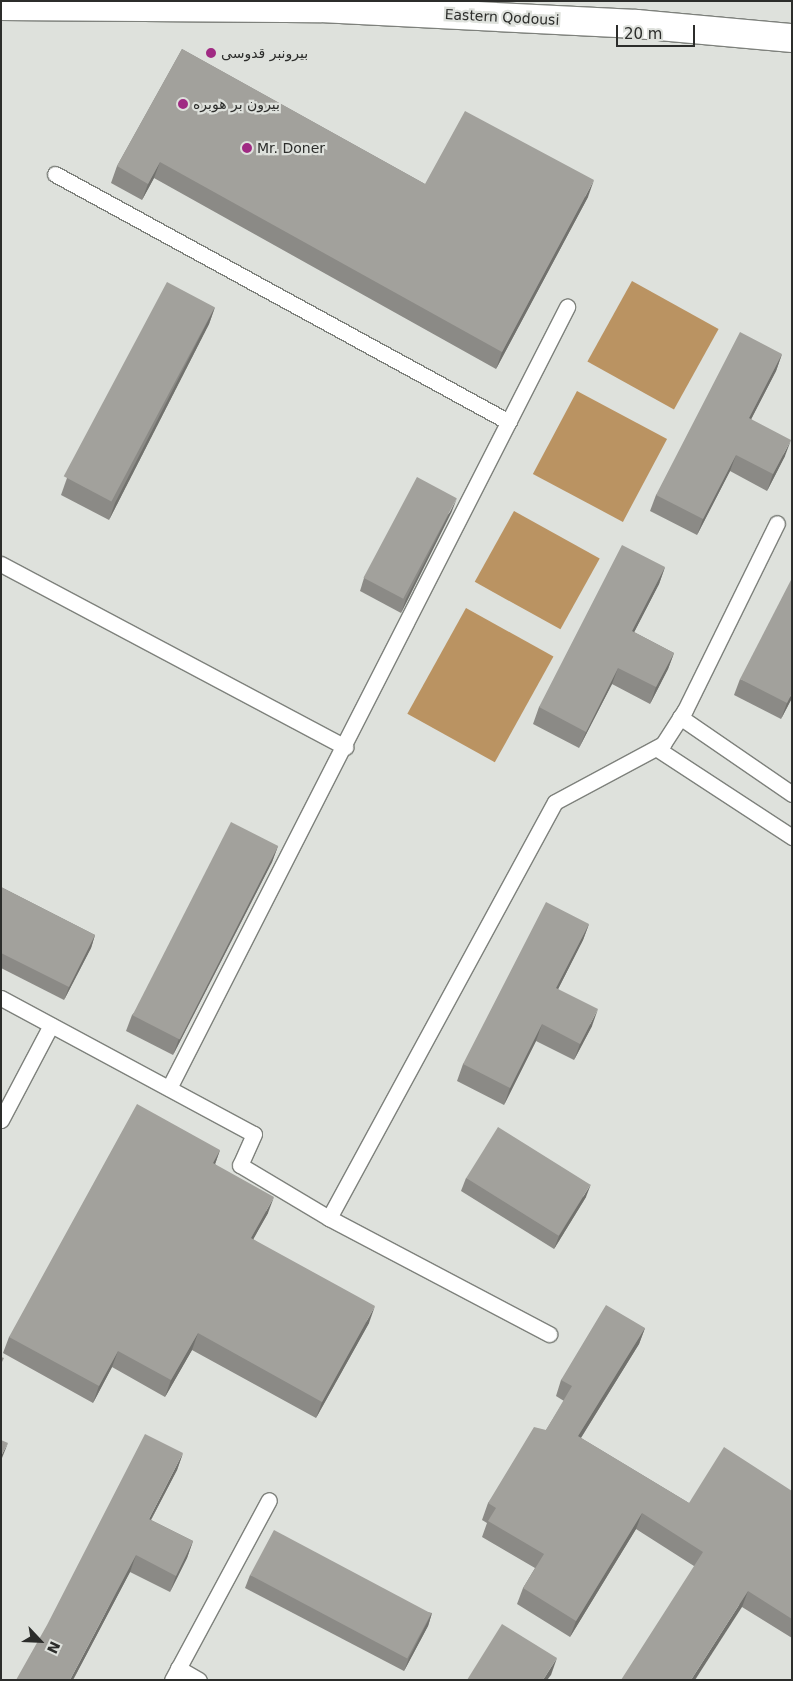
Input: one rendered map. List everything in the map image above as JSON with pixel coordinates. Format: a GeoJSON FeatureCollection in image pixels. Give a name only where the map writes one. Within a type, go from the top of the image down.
{"type":"FeatureCollection","features":[{"type":"Feature","properties":{"kind":"main road","name":"Eastern Qodousi"},"geometry":{"type":"LineString","coordinates":[[1,6],[320,8],[637,24],[792,38]]}},
{"type":"Feature","properties":{"kind":"lane"},"geometry":{"type":"LineString","coordinates":[[55,174],[509,422]]}},
{"type":"Feature","properties":{"kind":"lane"},"geometry":{"type":"LineString","coordinates":[[169,1088],[345,746],[567,307]]}},
{"type":"Feature","properties":{"kind":"lane"},"geometry":{"type":"LineString","coordinates":[[329,1218],[555,802],[663,744],[680,717],[777,522]]}},
{"type":"Feature","properties":{"kind":"lane"},"geometry":{"type":"LineString","coordinates":[[1,564],[345,746]]}},
{"type":"Feature","properties":{"kind":"lane"},"geometry":{"type":"LineString","coordinates":[[680,717],[792,794]]}},
{"type":"Feature","properties":{"kind":"lane"},"geometry":{"type":"LineString","coordinates":[[656,748],[792,837]]}},
{"type":"Feature","properties":{"kind":"lane"},"geometry":{"type":"LineString","coordinates":[[1,998],[254,1134],[240,1165],[329,1218],[549,1334]]}},
{"type":"Feature","properties":{"kind":"lane"},"geometry":{"type":"LineString","coordinates":[[1,1120],[51,1025]]}},
{"type":"Feature","properties":{"kind":"lane"},"geometry":{"type":"LineString","coordinates":[[199,1680],[175,1674],[269,1500]]}},
{"type":"Feature","properties":{"kind":"shaded area"},"geometry":{"type":"Polygon","coordinates":[[[632,281],[719,329],[674,409],[587,361],[632,281]]]}},
{"type":"Feature","properties":{"kind":"shaded area"},"geometry":{"type":"Polygon","coordinates":[[[577,391],[667,439],[623,522],[533,474],[577,391]]]}},
{"type":"Feature","properties":{"kind":"shaded area"},"geometry":{"type":"Polygon","coordinates":[[[514,511],[600,559],[560,629],[475,582],[514,511]]]}},
{"type":"Feature","properties":{"kind":"shaded area"},"geometry":{"type":"Polygon","coordinates":[[[466,608],[553,656],[495,762],[407,714],[466,608]]]}},
{"type":"Feature","properties":{"kind":"building"},"geometry":{"type":"Polygon","coordinates":[[[182,49],[425,184],[465,111],[594,180],[502,352],[160,162],[148,184],[117,166],[182,49]]]}},
{"type":"Feature","properties":{"kind":"building"},"geometry":{"type":"Polygon","coordinates":[[[167,282],[215,307],[111,502],[64,476],[167,282]]]}},
{"type":"Feature","properties":{"kind":"building"},"geometry":{"type":"Polygon","coordinates":[[[740,332],[782,354],[749,418],[791,440],[773,474],[736,455],[703,519],[656,495],[740,332]]]}},
{"type":"Feature","properties":{"kind":"building"},"geometry":{"type":"Polygon","coordinates":[[[417,477],[457,498],[403,599],[363,578],[417,477]]]}},
{"type":"Feature","properties":{"kind":"building"},"geometry":{"type":"Polygon","coordinates":[[[622,545],[665,567],[632,631],[674,653],[656,687],[618,668],[586,732],[539,707],[622,545]]]}},
{"type":"Feature","properties":{"kind":"building"},"geometry":{"type":"Polygon","coordinates":[[[792,578],[792,693],[787,703],[740,679],[792,578]]]}},
{"type":"Feature","properties":{"kind":"building"},"geometry":{"type":"Polygon","coordinates":[[[231,822],[278,846],[180,1039],[132,1015],[231,822]]]}},
{"type":"Feature","properties":{"kind":"building"},"geometry":{"type":"Polygon","coordinates":[[[1,887],[95,935],[69,987],[1,953],[1,887]]]}},
{"type":"Feature","properties":{"kind":"building"},"geometry":{"type":"Polygon","coordinates":[[[546,902],[589,924],[556,988],[598,1009],[580,1044],[542,1024],[510,1088],[463,1064],[546,902]]]}},
{"type":"Feature","properties":{"kind":"building"},"geometry":{"type":"Polygon","coordinates":[[[137,1104],[220,1150],[213,1163],[274,1197],[251,1238],[375,1306],[322,1402],[198,1333],[171,1380],[118,1351],[99,1386],[9,1337],[137,1104]]]}},
{"type":"Feature","properties":{"kind":"building"},"geometry":{"type":"Polygon","coordinates":[[[498,1127],[590,1185],[559,1236],[466,1178],[498,1127]]]}},
{"type":"Feature","properties":{"kind":"building"},"geometry":{"type":"Polygon","coordinates":[[[606,1305],[645,1328],[578,1436],[689,1503],[724,1447],[792,1491],[792,1619],[748,1591],[691,1680],[621,1680],[703,1552],[642,1513],[576,1621],[523,1588],[544,1554],[488,1521],[496,1508],[488,1503],[534,1427],[546,1430],[572,1386],[561,1380],[606,1305]]]}},
{"type":"Feature","properties":{"kind":"building"},"geometry":{"type":"Polygon","coordinates":[[[145,1434],[183,1453],[149,1519],[193,1541],[176,1576],[136,1555],[70,1680],[16,1680],[47,1625],[145,1434]]]}},
{"type":"Feature","properties":{"kind":"building"},"geometry":{"type":"Polygon","coordinates":[[[1,1440],[8,1443],[1,1456],[1,1440]]]}},
{"type":"Feature","properties":{"kind":"building"},"geometry":{"type":"Polygon","coordinates":[[[274,1530],[431,1614],[407,1659],[250,1575],[274,1530]]]}},
{"type":"Feature","properties":{"kind":"building"},"geometry":{"type":"Polygon","coordinates":[[[502,1624],[557,1658],[543,1680],[467,1680],[502,1624]]]}},
{"type":"Feature","properties":{"kind":"place","name":"بیرونبر قدوسی"},"geometry":{"type":"Point","coordinates":[211,53]}},
{"type":"Feature","properties":{"kind":"place","name":"بیرون بر هوبره"},"geometry":{"type":"Point","coordinates":[183,104]}},
{"type":"Feature","properties":{"kind":"place","name":"Mr. Doner"},"geometry":{"type":"Point","coordinates":[247,148]}}]}
